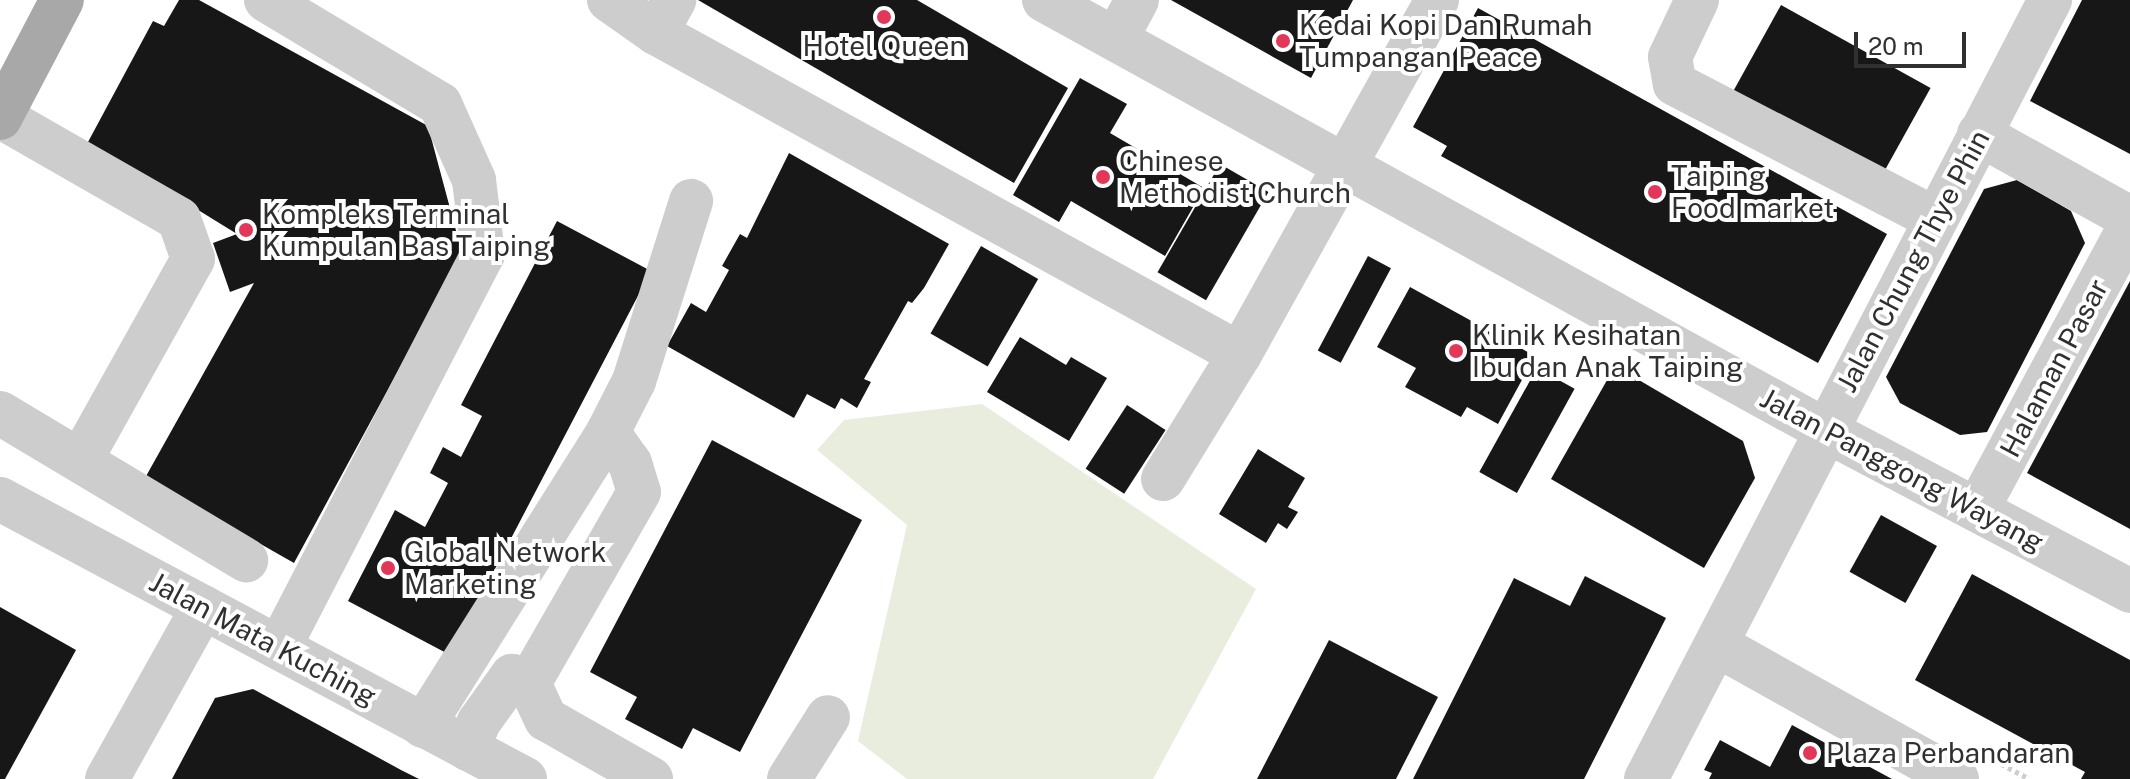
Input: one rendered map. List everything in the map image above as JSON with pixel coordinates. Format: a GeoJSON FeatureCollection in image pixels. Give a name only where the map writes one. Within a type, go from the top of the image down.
{"type":"FeatureCollection","features":[{"type":"Feature","properties":{"kind":"main road"},"geometry":{"type":"LineString","coordinates":[[0,118],[62,0]]}},
{"type":"Feature","properties":{"kind":"street"},"geometry":{"type":"LineString","coordinates":[[266,0],[440,104],[474,180],[483,254],[279,647]]}},
{"type":"Feature","properties":{"kind":"street"},"geometry":{"type":"LineString","coordinates":[[609,0],[665,17],[1240,354]]}},
{"type":"Feature","properties":{"kind":"street","name":"Jalan Panggong Wayang"},"geometry":{"type":"LineString","coordinates":[[1044,0],[1825,430],[2130,591]]}},
{"type":"Feature","properties":{"kind":"street"},"geometry":{"type":"LineString","coordinates":[[1116,39],[1137,0]]}},
{"type":"Feature","properties":{"kind":"street"},"geometry":{"type":"LineString","coordinates":[[1163,479],[1240,354],[1437,0]]}},
{"type":"Feature","properties":{"kind":"street"},"geometry":{"type":"LineString","coordinates":[[1697,0],[1670,57],[1675,84],[1935,219]]}},
{"type":"Feature","properties":{"kind":"street","name":"Jalan Chung Thye Phin"},"geometry":{"type":"LineString","coordinates":[[1646,779],[2050,0]]}},
{"type":"Feature","properties":{"kind":"street"},"geometry":{"type":"LineString","coordinates":[[0,118],[179,219],[193,259],[81,459]]}},
{"type":"Feature","properties":{"kind":"street"},"geometry":{"type":"LineString","coordinates":[[1979,134],[2130,218]]}},
{"type":"Feature","properties":{"kind":"street"},"geometry":{"type":"LineString","coordinates":[[423,726],[608,432],[634,381],[691,201]]}},
{"type":"Feature","properties":{"kind":"street","name":"Halaman Pasar"},"geometry":{"type":"LineString","coordinates":[[1977,510],[2130,226]]}},
{"type":"Feature","properties":{"kind":"street"},"geometry":{"type":"LineString","coordinates":[[0,413],[246,560]]}},
{"type":"Feature","properties":{"kind":"street"},"geometry":{"type":"LineString","coordinates":[[529,683],[639,492],[630,463],[608,432]]}},
{"type":"Feature","properties":{"kind":"street","name":"Jalan Mata Kuching"},"geometry":{"type":"LineString","coordinates":[[5,514],[203,607],[525,779]]}},
{"type":"Feature","properties":{"kind":"street"},"geometry":{"type":"LineString","coordinates":[[120,775],[203,607]]}},
{"type":"Feature","properties":{"kind":"street"},"geometry":{"type":"LineString","coordinates":[[1717,645],[1957,779]]}},
{"type":"Feature","properties":{"kind":"street"},"geometry":{"type":"LineString","coordinates":[[468,749],[479,722],[512,676],[529,683],[546,719],[651,779]]}},
{"type":"Feature","properties":{"kind":"street"},"geometry":{"type":"LineString","coordinates":[[789,779],[828,717]]}},
{"type":"Feature","properties":{"kind":"shaded area"},"geometry":{"type":"Polygon","coordinates":[[[982,404],[1256,589],[1153,779],[907,779],[858,741],[907,525],[817,450],[844,420],[982,404]]]}},
{"type":"Feature","properties":{"kind":"building"},"geometry":{"type":"Polygon","coordinates":[[[179,0],[199,0],[428,126],[462,253],[294,563],[145,478],[254,283],[230,292],[213,243],[237,234],[88,142],[153,21],[164,26],[179,0]]]}},
{"type":"Feature","properties":{"kind":"building"},"geometry":{"type":"Polygon","coordinates":[[[698,0],[917,0],[1068,88],[1014,183],[698,0]]]}},
{"type":"Feature","properties":{"kind":"building"},"geometry":{"type":"Polygon","coordinates":[[[1171,0],[1353,0],[1311,78],[1171,0]]]}},
{"type":"Feature","properties":{"kind":"building"},"geometry":{"type":"Polygon","coordinates":[[[2082,0],[2130,0],[2130,154],[2030,101],[2082,0]]]}},
{"type":"Feature","properties":{"kind":"building"},"geometry":{"type":"Polygon","coordinates":[[[1781,5],[1931,88],[1881,177],[1732,94],[1781,5]]]}},
{"type":"Feature","properties":{"kind":"building"},"geometry":{"type":"Polygon","coordinates":[[[1478,8],[1887,234],[1818,363],[1441,156],[1447,146],[1413,127],[1478,8]]]}},
{"type":"Feature","properties":{"kind":"building"},"geometry":{"type":"Polygon","coordinates":[[[1080,78],[1127,104],[1110,133],[1204,188],[1165,256],[1071,201],[1059,222],[1013,195],[1080,78]]]}},
{"type":"Feature","properties":{"kind":"building"},"geometry":{"type":"Polygon","coordinates":[[[789,153],[949,244],[924,288],[912,303],[908,301],[864,379],[871,382],[857,408],[841,398],[835,409],[807,394],[794,418],[667,346],[691,303],[706,312],[729,270],[722,266],[740,234],[747,238],[789,153]]]}},
{"type":"Feature","properties":{"kind":"building"},"geometry":{"type":"Polygon","coordinates":[[[1220,164],[1268,192],[1206,300],[1158,272],[1220,164]]]}},
{"type":"Feature","properties":{"kind":"building"},"geometry":{"type":"Polygon","coordinates":[[[2017,180],[2071,211],[2085,243],[1987,432],[1960,435],[1900,403],[1886,377],[1984,189],[2017,180]]]}},
{"type":"Feature","properties":{"kind":"building"},"geometry":{"type":"Polygon","coordinates":[[[557,221],[651,271],[450,655],[348,601],[395,510],[425,527],[448,483],[430,473],[443,447],[461,457],[482,416],[461,405],[557,221]]]}},
{"type":"Feature","properties":{"kind":"building"},"geometry":{"type":"Polygon","coordinates":[[[981,246],[1038,279],[988,366],[930,333],[981,246]]]}},
{"type":"Feature","properties":{"kind":"building"},"geometry":{"type":"Polygon","coordinates":[[[1368,256],[1391,268],[1341,363],[1318,350],[1368,256]]]}},
{"type":"Feature","properties":{"kind":"building"},"geometry":{"type":"Polygon","coordinates":[[[2130,281],[2130,529],[2027,473],[2130,281]]]}},
{"type":"Feature","properties":{"kind":"building","name":"Klinik Kesihatan Ibu dan Anak Taiping"},"geometry":{"type":"Polygon","coordinates":[[[1410,287],[1535,356],[1498,424],[1467,407],[1461,417],[1405,387],[1416,368],[1377,347],[1410,287]]]}},
{"type":"Feature","properties":{"kind":"building"},"geometry":{"type":"Polygon","coordinates":[[[1020,337],[1066,365],[1071,357],[1107,378],[1069,441],[987,392],[1020,337]]]}},
{"type":"Feature","properties":{"kind":"building"},"geometry":{"type":"Polygon","coordinates":[[[1615,366],[1743,441],[1755,478],[1704,568],[1551,479],[1615,366]]]}},
{"type":"Feature","properties":{"kind":"building"},"geometry":{"type":"Polygon","coordinates":[[[1537,368],[1575,389],[1517,493],[1479,472],[1537,368]]]}},
{"type":"Feature","properties":{"kind":"building"},"geometry":{"type":"Polygon","coordinates":[[[1127,405],[1166,430],[1124,494],[1086,469],[1127,405]]]}},
{"type":"Feature","properties":{"kind":"building"},"geometry":{"type":"Polygon","coordinates":[[[712,440],[862,520],[740,752],[693,728],[682,749],[625,719],[637,697],[590,672],[712,440]]]}},
{"type":"Feature","properties":{"kind":"building"},"geometry":{"type":"Polygon","coordinates":[[[1258,449],[1305,478],[1288,507],[1298,512],[1287,529],[1278,523],[1266,543],[1219,514],[1258,449]]]}},
{"type":"Feature","properties":{"kind":"building"},"geometry":{"type":"Polygon","coordinates":[[[1881,515],[1937,546],[1905,603],[1849,572],[1881,515]]]}},
{"type":"Feature","properties":{"kind":"building"},"geometry":{"type":"Polygon","coordinates":[[[1972,574],[2130,660],[2130,779],[2081,779],[2085,772],[1915,680],[1972,574]]]}},
{"type":"Feature","properties":{"kind":"building"},"geometry":{"type":"Polygon","coordinates":[[[1585,576],[1666,618],[1584,779],[1413,779],[1514,578],[1570,606],[1585,576]]]}},
{"type":"Feature","properties":{"kind":"building"},"geometry":{"type":"Polygon","coordinates":[[[0,607],[76,650],[5,779],[0,779],[0,607]]]}},
{"type":"Feature","properties":{"kind":"building"},"geometry":{"type":"Polygon","coordinates":[[[1329,640],[1438,697],[1396,779],[1257,779],[1329,640]]]}},
{"type":"Feature","properties":{"kind":"building"},"geometry":{"type":"Polygon","coordinates":[[[253,689],[419,779],[172,779],[215,698],[253,689]]]}},
{"type":"Feature","properties":{"kind":"building","name":"Plaza Perbandaran"},"geometry":{"type":"Polygon","coordinates":[[[1792,725],[1892,779],[1709,779],[1712,773],[1704,770],[1720,740],[1770,767],[1792,725]]]}},
{"type":"Feature","properties":{"kind":"place","name":"Hotel Queen"},"geometry":{"type":"Point","coordinates":[884,17]}},
{"type":"Feature","properties":{"kind":"place","name":"Kedai Kopi Dan Rumah Tumpangan Peace"},"geometry":{"type":"Point","coordinates":[1283,41]}},
{"type":"Feature","properties":{"kind":"place","name":"Chinese Methodist Church"},"geometry":{"type":"Point","coordinates":[1103,177]}},
{"type":"Feature","properties":{"kind":"place","name":"Taiping Food market"},"geometry":{"type":"Point","coordinates":[1655,192]}},
{"type":"Feature","properties":{"kind":"place","name":"Kompleks Terminal Kumpulan Bas Taiping"},"geometry":{"type":"Point","coordinates":[246,230]}},
{"type":"Feature","properties":{"kind":"place","name":"Klinik Kesihatan Ibu dan Anak Taiping"},"geometry":{"type":"Point","coordinates":[1456,351]}},
{"type":"Feature","properties":{"kind":"place","name":"Global Network Marketing"},"geometry":{"type":"Point","coordinates":[388,568]}},
{"type":"Feature","properties":{"kind":"place","name":"Plaza Perbandaran"},"geometry":{"type":"Point","coordinates":[1810,753]}}]}
